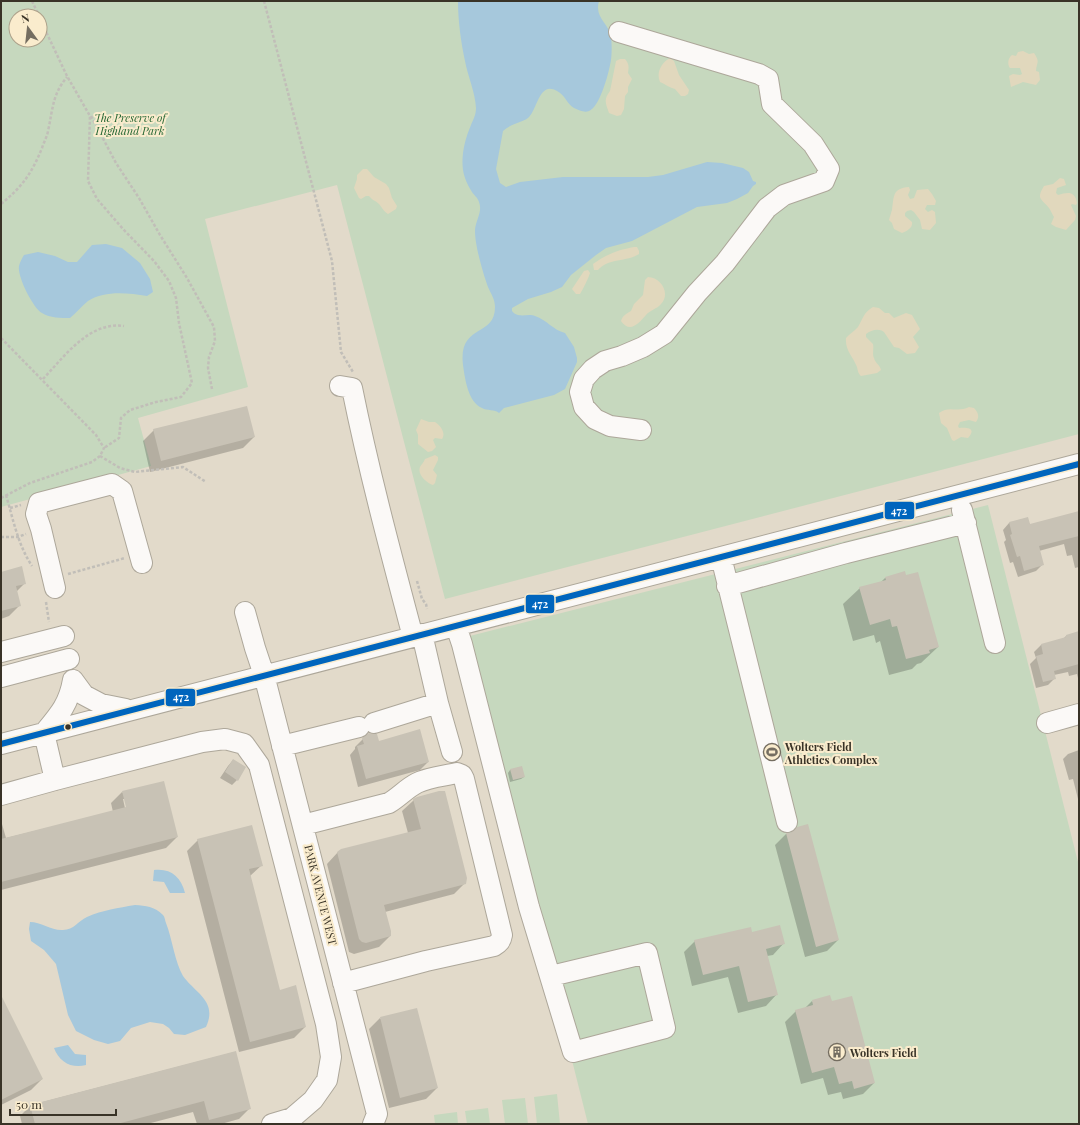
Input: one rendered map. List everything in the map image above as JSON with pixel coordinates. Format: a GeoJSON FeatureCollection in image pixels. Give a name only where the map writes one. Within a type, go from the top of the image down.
{"type":"FeatureCollection","features":[{"type":"Feature","properties":{"kind":"street"},"geometry":{"type":"LineString","coordinates":[[619,32],[759,74],[768,79],[772,104],[813,144],[829,169],[824,181],[784,195],[767,208],[729,258],[697,293],[664,334],[643,347],[605,361],[593,369],[584,379],[580,392],[584,407],[595,419],[610,426],[642,430]]}},
{"type":"Feature","properties":{"kind":"street"},"geometry":{"type":"LineString","coordinates":[[340,386],[352,388],[362,438],[382,519],[452,752]]}},
{"type":"Feature","properties":{"kind":"street"},"geometry":{"type":"LineString","coordinates":[[1,744],[1079,464]]}},
{"type":"Feature","properties":{"kind":"street"},"geometry":{"type":"LineString","coordinates":[[55,588],[36,514],[39,503],[112,484],[122,491],[142,563]]}},
{"type":"Feature","properties":{"kind":"street"},"geometry":{"type":"LineString","coordinates":[[958,495],[995,643]]}},
{"type":"Feature","properties":{"kind":"street"},"geometry":{"type":"LineString","coordinates":[[727,586],[846,553],[966,523]]}},
{"type":"Feature","properties":{"kind":"street"},"geometry":{"type":"LineString","coordinates":[[721,557],[787,822]]}},
{"type":"Feature","properties":{"kind":"street","name":"PARK AVENUE WEST"},"geometry":{"type":"LineString","coordinates":[[245,612],[254,648],[264,675],[356,1031],[375,1119]]}},
{"type":"Feature","properties":{"kind":"street"},"geometry":{"type":"LineString","coordinates":[[456,626],[464,652],[529,907],[573,1052],[665,1028],[647,953],[551,976]]}},
{"type":"Feature","properties":{"kind":"street"},"geometry":{"type":"LineString","coordinates":[[1,652],[64,636]]}},
{"type":"Feature","properties":{"kind":"street"},"geometry":{"type":"LineString","coordinates":[[1,677],[69,659]]}},
{"type":"Feature","properties":{"kind":"street"},"geometry":{"type":"LineString","coordinates":[[44,732],[61,713],[71,691],[73,680],[84,695],[101,704],[132,710]]}},
{"type":"Feature","properties":{"kind":"street"},"geometry":{"type":"LineString","coordinates":[[282,746],[367,725],[438,703]]}},
{"type":"Feature","properties":{"kind":"street"},"geometry":{"type":"LineString","coordinates":[[1047,723],[1079,714]]}},
{"type":"Feature","properties":{"kind":"street"},"geometry":{"type":"LineString","coordinates":[[44,732],[55,780]]}},
{"type":"Feature","properties":{"kind":"street"},"geometry":{"type":"LineString","coordinates":[[1,795],[202,742],[225,739],[244,744],[259,765],[326,1024],[331,1057],[327,1080],[313,1100],[292,1118],[272,1124]]}},
{"type":"Feature","properties":{"kind":"street"},"geometry":{"type":"LineString","coordinates":[[303,825],[389,803],[416,783],[425,780],[457,773],[462,775],[464,779],[502,935],[501,940],[494,946],[426,961],[343,983]]}},
{"type":"Feature","properties":{"kind":"street"},"geometry":{"type":"LineString","coordinates":[[328,1038],[356,1031]]}},
{"type":"Feature","properties":{"kind":"path"},"geometry":{"type":"LineString","coordinates":[[264,1],[332,261],[341,352],[353,372],[358,375]]}},
{"type":"Feature","properties":{"kind":"path"},"geometry":{"type":"LineString","coordinates":[[48,36],[67,76],[116,163],[187,278],[214,327],[216,341],[209,357],[208,368],[212,389]]}},
{"type":"Feature","properties":{"kind":"path"},"geometry":{"type":"LineString","coordinates":[[1,204],[16,192],[31,173],[48,132],[50,113],[59,86],[67,76]]}},
{"type":"Feature","properties":{"kind":"path"},"geometry":{"type":"LineString","coordinates":[[1,498],[30,482],[92,462],[100,456],[104,448],[119,438],[121,418],[130,410],[156,402],[181,397],[192,383],[179,323],[176,298],[169,281],[154,261],[97,199],[88,180],[90,116]]}},
{"type":"Feature","properties":{"kind":"path"},"geometry":{"type":"LineString","coordinates":[[43,379],[77,343],[87,335],[106,326],[124,326]]}},
{"type":"Feature","properties":{"kind":"path"},"geometry":{"type":"LineString","coordinates":[[1,338],[43,379],[96,435],[104,448]]}},
{"type":"Feature","properties":{"kind":"path"},"geometry":{"type":"LineString","coordinates":[[100,456],[120,468],[135,472],[183,467],[206,482]]}},
{"type":"Feature","properties":{"kind":"path"},"geometry":{"type":"LineString","coordinates":[[6,495],[18,537],[26,558],[35,571]]}},
{"type":"Feature","properties":{"kind":"path"},"geometry":{"type":"LineString","coordinates":[[1,537],[18,537],[41,529]]}},
{"type":"Feature","properties":{"kind":"path"},"geometry":{"type":"LineString","coordinates":[[416,579],[422,600],[426,604],[427,609]]}},
{"type":"Feature","properties":{"kind":"green space","name":"The Preserve of Highland Park"},"geometry":{"type":"Polygon","coordinates":[[[1,1],[1079,1],[1079,434],[445,599],[337,185],[205,219],[248,387],[138,418],[151,466],[1,507],[1,1]]]}},
{"type":"Feature","properties":{"kind":"green space","name":"Wolters Field Athletics Complex"},"geometry":{"type":"Polygon","coordinates":[[[988,505],[1079,866],[1079,1124],[588,1124],[466,637],[988,505]]]}},
{"type":"Feature","properties":{"kind":"green space"},"geometry":{"type":"Polygon","coordinates":[[[557,1094],[560,1124],[537,1124],[534,1097],[557,1094]]]}},
{"type":"Feature","properties":{"kind":"green space"},"geometry":{"type":"Polygon","coordinates":[[[525,1098],[528,1124],[505,1124],[502,1100],[525,1098]]]}},
{"type":"Feature","properties":{"kind":"green space"},"geometry":{"type":"Polygon","coordinates":[[[488,1108],[490,1124],[467,1124],[465,1111],[488,1108]]]}},
{"type":"Feature","properties":{"kind":"green space"},"geometry":{"type":"Polygon","coordinates":[[[457,1112],[458,1124],[435,1124],[434,1115],[457,1112]]]}},
{"type":"Feature","properties":{"kind":"sand"},"geometry":{"type":"Polygon","coordinates":[[[1023,51],[1029,54],[1034,53],[1036,56],[1038,62],[1036,71],[1039,72],[1040,80],[1036,85],[1023,82],[1011,87],[1009,76],[1013,74],[1022,74],[1020,68],[1010,68],[1008,65],[1009,59],[1012,55],[1016,56],[1018,52],[1023,51]]]}},
{"type":"Feature","properties":{"kind":"sand"},"geometry":{"type":"Polygon","coordinates":[[[670,58],[674,61],[679,75],[689,90],[688,94],[685,96],[681,96],[675,89],[660,82],[660,68],[670,58]]]}},
{"type":"Feature","properties":{"kind":"sand"},"geometry":{"type":"Polygon","coordinates":[[[625,59],[627,62],[629,67],[628,73],[632,79],[628,87],[628,92],[625,96],[624,109],[621,115],[617,116],[609,113],[606,100],[610,91],[616,61],[625,59]]]}},
{"type":"Feature","properties":{"kind":"sand"},"geometry":{"type":"Polygon","coordinates":[[[363,169],[367,169],[374,177],[386,184],[397,206],[396,209],[388,214],[369,196],[361,199],[359,198],[354,188],[357,175],[363,169]]]}},
{"type":"Feature","properties":{"kind":"sand"},"geometry":{"type":"Polygon","coordinates":[[[1060,178],[1064,179],[1066,185],[1057,188],[1056,193],[1058,195],[1065,193],[1073,194],[1077,203],[1076,205],[1071,205],[1076,216],[1075,220],[1066,230],[1051,224],[1054,217],[1049,208],[1040,198],[1040,194],[1044,186],[1053,184],[1060,178]]]}},
{"type":"Feature","properties":{"kind":"sand"},"geometry":{"type":"Polygon","coordinates":[[[909,187],[910,190],[908,195],[910,199],[914,198],[917,190],[928,189],[936,201],[935,205],[927,205],[925,209],[928,212],[932,210],[935,212],[936,223],[930,230],[922,229],[920,220],[911,210],[905,213],[905,216],[912,222],[912,226],[902,233],[894,229],[889,220],[895,194],[899,189],[909,187]]]}},
{"type":"Feature","properties":{"kind":"sand"},"geometry":{"type":"Polygon","coordinates":[[[637,247],[639,254],[612,262],[602,266],[598,270],[594,270],[593,264],[608,255],[637,247]]]}},
{"type":"Feature","properties":{"kind":"sand"},"geometry":{"type":"Polygon","coordinates":[[[588,270],[590,273],[580,294],[576,294],[572,289],[584,271],[588,270]]]}},
{"type":"Feature","properties":{"kind":"sand"},"geometry":{"type":"Polygon","coordinates":[[[648,277],[657,280],[663,287],[665,291],[664,300],[637,324],[628,327],[621,321],[643,295],[645,280],[648,277]]]}},
{"type":"Feature","properties":{"kind":"sand"},"geometry":{"type":"Polygon","coordinates":[[[873,307],[879,308],[885,313],[889,313],[894,318],[906,313],[912,315],[920,329],[913,337],[919,347],[915,353],[907,354],[899,348],[894,347],[884,332],[877,330],[870,331],[866,334],[866,337],[873,344],[873,356],[881,370],[877,373],[861,376],[848,350],[846,338],[858,327],[865,314],[873,307]]]}},
{"type":"Feature","properties":{"kind":"sand"},"geometry":{"type":"Polygon","coordinates":[[[969,407],[974,408],[977,411],[978,416],[976,422],[969,420],[960,422],[958,426],[959,428],[970,429],[972,432],[971,435],[968,438],[961,437],[954,441],[952,440],[947,428],[941,423],[939,413],[950,409],[965,409],[969,407]]]}},
{"type":"Feature","properties":{"kind":"sand"},"geometry":{"type":"Polygon","coordinates":[[[421,419],[429,422],[435,422],[443,432],[442,439],[435,438],[433,440],[436,447],[432,451],[428,452],[418,444],[418,435],[416,430],[421,419]]]}},
{"type":"Feature","properties":{"kind":"sand"},"geometry":{"type":"Polygon","coordinates":[[[435,455],[438,457],[438,460],[433,470],[437,475],[433,485],[421,476],[419,470],[425,459],[435,455]]]}},
{"type":"Feature","properties":{"kind":"water"},"geometry":{"type":"Polygon","coordinates":[[[458,1],[599,1],[598,12],[610,32],[612,47],[611,62],[600,98],[593,109],[585,112],[578,110],[574,108],[557,91],[551,89],[546,90],[542,93],[528,118],[510,126],[503,131],[496,169],[500,183],[506,187],[520,182],[563,177],[648,177],[663,175],[707,162],[722,163],[743,168],[749,172],[753,181],[756,182],[748,193],[737,199],[727,203],[697,207],[632,241],[606,248],[571,275],[562,287],[528,299],[512,308],[512,311],[517,315],[535,316],[557,330],[565,333],[574,347],[577,362],[565,389],[554,395],[504,408],[499,413],[482,408],[473,401],[468,390],[463,365],[463,352],[466,343],[471,336],[489,323],[493,317],[495,304],[488,287],[476,244],[475,227],[480,206],[478,199],[472,192],[464,176],[463,170],[464,147],[476,108],[462,46],[458,1]]]}},
{"type":"Feature","properties":{"kind":"water"},"geometry":{"type":"Polygon","coordinates":[[[106,244],[122,248],[140,263],[150,279],[153,292],[147,296],[124,293],[102,295],[88,301],[70,318],[48,316],[38,310],[30,299],[20,277],[19,266],[24,255],[38,252],[55,256],[68,262],[77,262],[92,245],[106,244]]]}},
{"type":"Feature","properties":{"kind":"water"},"geometry":{"type":"Polygon","coordinates":[[[154,870],[165,870],[170,872],[181,882],[185,893],[170,893],[164,882],[153,881],[154,870]]]}},
{"type":"Feature","properties":{"kind":"water"},"geometry":{"type":"Polygon","coordinates":[[[135,905],[153,908],[164,916],[180,971],[188,982],[204,998],[209,1010],[209,1018],[206,1027],[185,1035],[174,1034],[163,1024],[150,1022],[131,1028],[120,1041],[108,1044],[94,1040],[76,1031],[68,1015],[56,964],[44,950],[31,941],[29,929],[30,922],[59,930],[67,930],[93,915],[135,905]]]}},
{"type":"Feature","properties":{"kind":"water"},"geometry":{"type":"Polygon","coordinates":[[[68,1045],[75,1054],[86,1055],[86,1065],[71,1065],[59,1057],[54,1048],[68,1045]]]}},
{"type":"Feature","properties":{"kind":"building"},"geometry":{"type":"Polygon","coordinates":[[[247,406],[255,437],[161,461],[153,429],[247,406]]]}},
{"type":"Feature","properties":{"kind":"building"},"geometry":{"type":"Polygon","coordinates":[[[1079,511],[1079,536],[1039,546],[1044,565],[1024,571],[1020,556],[1017,557],[1010,535],[1012,534],[1009,522],[1028,517],[1030,524],[1079,511]]]}},
{"type":"Feature","properties":{"kind":"building"},"geometry":{"type":"Polygon","coordinates":[[[22,566],[26,584],[16,586],[21,606],[1,611],[1,572],[22,566]]]}},
{"type":"Feature","properties":{"kind":"building"},"geometry":{"type":"Polygon","coordinates":[[[905,571],[906,575],[918,572],[939,647],[929,650],[930,653],[906,659],[897,626],[892,627],[890,619],[870,625],[859,587],[886,580],[885,577],[905,571]]]}},
{"type":"Feature","properties":{"kind":"building"},"geometry":{"type":"Polygon","coordinates":[[[1079,631],[1079,664],[1054,671],[1056,679],[1043,682],[1036,656],[1043,654],[1041,644],[1066,637],[1066,635],[1079,631]]]}},
{"type":"Feature","properties":{"kind":"building"},"geometry":{"type":"Polygon","coordinates":[[[420,729],[429,762],[366,779],[357,746],[364,744],[362,738],[369,733],[377,734],[379,741],[420,729]]]}},
{"type":"Feature","properties":{"kind":"building"},"geometry":{"type":"Polygon","coordinates":[[[233,759],[246,767],[238,781],[225,772],[233,759]]]}},
{"type":"Feature","properties":{"kind":"building"},"geometry":{"type":"Polygon","coordinates":[[[522,766],[525,777],[513,780],[510,769],[522,766]]]}},
{"type":"Feature","properties":{"kind":"building"},"geometry":{"type":"Polygon","coordinates":[[[164,781],[178,837],[1,882],[1,839],[126,807],[122,791],[164,781]]]}},
{"type":"Feature","properties":{"kind":"building"},"geometry":{"type":"Polygon","coordinates":[[[439,791],[445,791],[467,878],[466,884],[384,905],[391,936],[366,943],[362,942],[359,939],[337,852],[341,849],[421,829],[413,799],[439,791]]]}},
{"type":"Feature","properties":{"kind":"building"},"geometry":{"type":"Polygon","coordinates":[[[808,824],[839,940],[816,947],[786,833],[790,833],[797,827],[808,824]]]}},
{"type":"Feature","properties":{"kind":"building"},"geometry":{"type":"Polygon","coordinates":[[[252,825],[263,866],[249,869],[280,990],[296,985],[306,1027],[250,1042],[197,839],[252,825]]]}},
{"type":"Feature","properties":{"kind":"building"},"geometry":{"type":"Polygon","coordinates":[[[780,925],[785,944],[766,949],[778,995],[748,1002],[739,966],[703,975],[694,940],[751,927],[752,932],[780,925]]]}},
{"type":"Feature","properties":{"kind":"building"},"geometry":{"type":"Polygon","coordinates":[[[1,995],[43,1079],[1,1100],[1,995]]]}},
{"type":"Feature","properties":{"kind":"building","name":"Wolters Field"},"geometry":{"type":"Polygon","coordinates":[[[830,995],[832,1001],[852,996],[875,1083],[854,1089],[852,1081],[839,1084],[834,1067],[812,1073],[795,1010],[813,1005],[812,1000],[830,995]]]}},
{"type":"Feature","properties":{"kind":"building"},"geometry":{"type":"Polygon","coordinates":[[[417,1008],[438,1088],[400,1098],[380,1017],[417,1008]]]}},
{"type":"Feature","properties":{"kind":"building"},"geometry":{"type":"Polygon","coordinates":[[[236,1051],[251,1109],[209,1120],[204,1101],[117,1124],[35,1124],[30,1105],[236,1051]]]}},
{"type":"Feature","properties":{"kind":"transit line","name":"472"},"geometry":{"type":"LineString","coordinates":[[1,744],[1079,464]]}},
{"type":"Feature","properties":{"kind":"place","name":"Wolters Field Athletics Complex"},"geometry":{"type":"Point","coordinates":[772,752]}},
{"type":"Feature","properties":{"kind":"place","name":"Wolters Field"},"geometry":{"type":"Point","coordinates":[837,1052]}}]}
